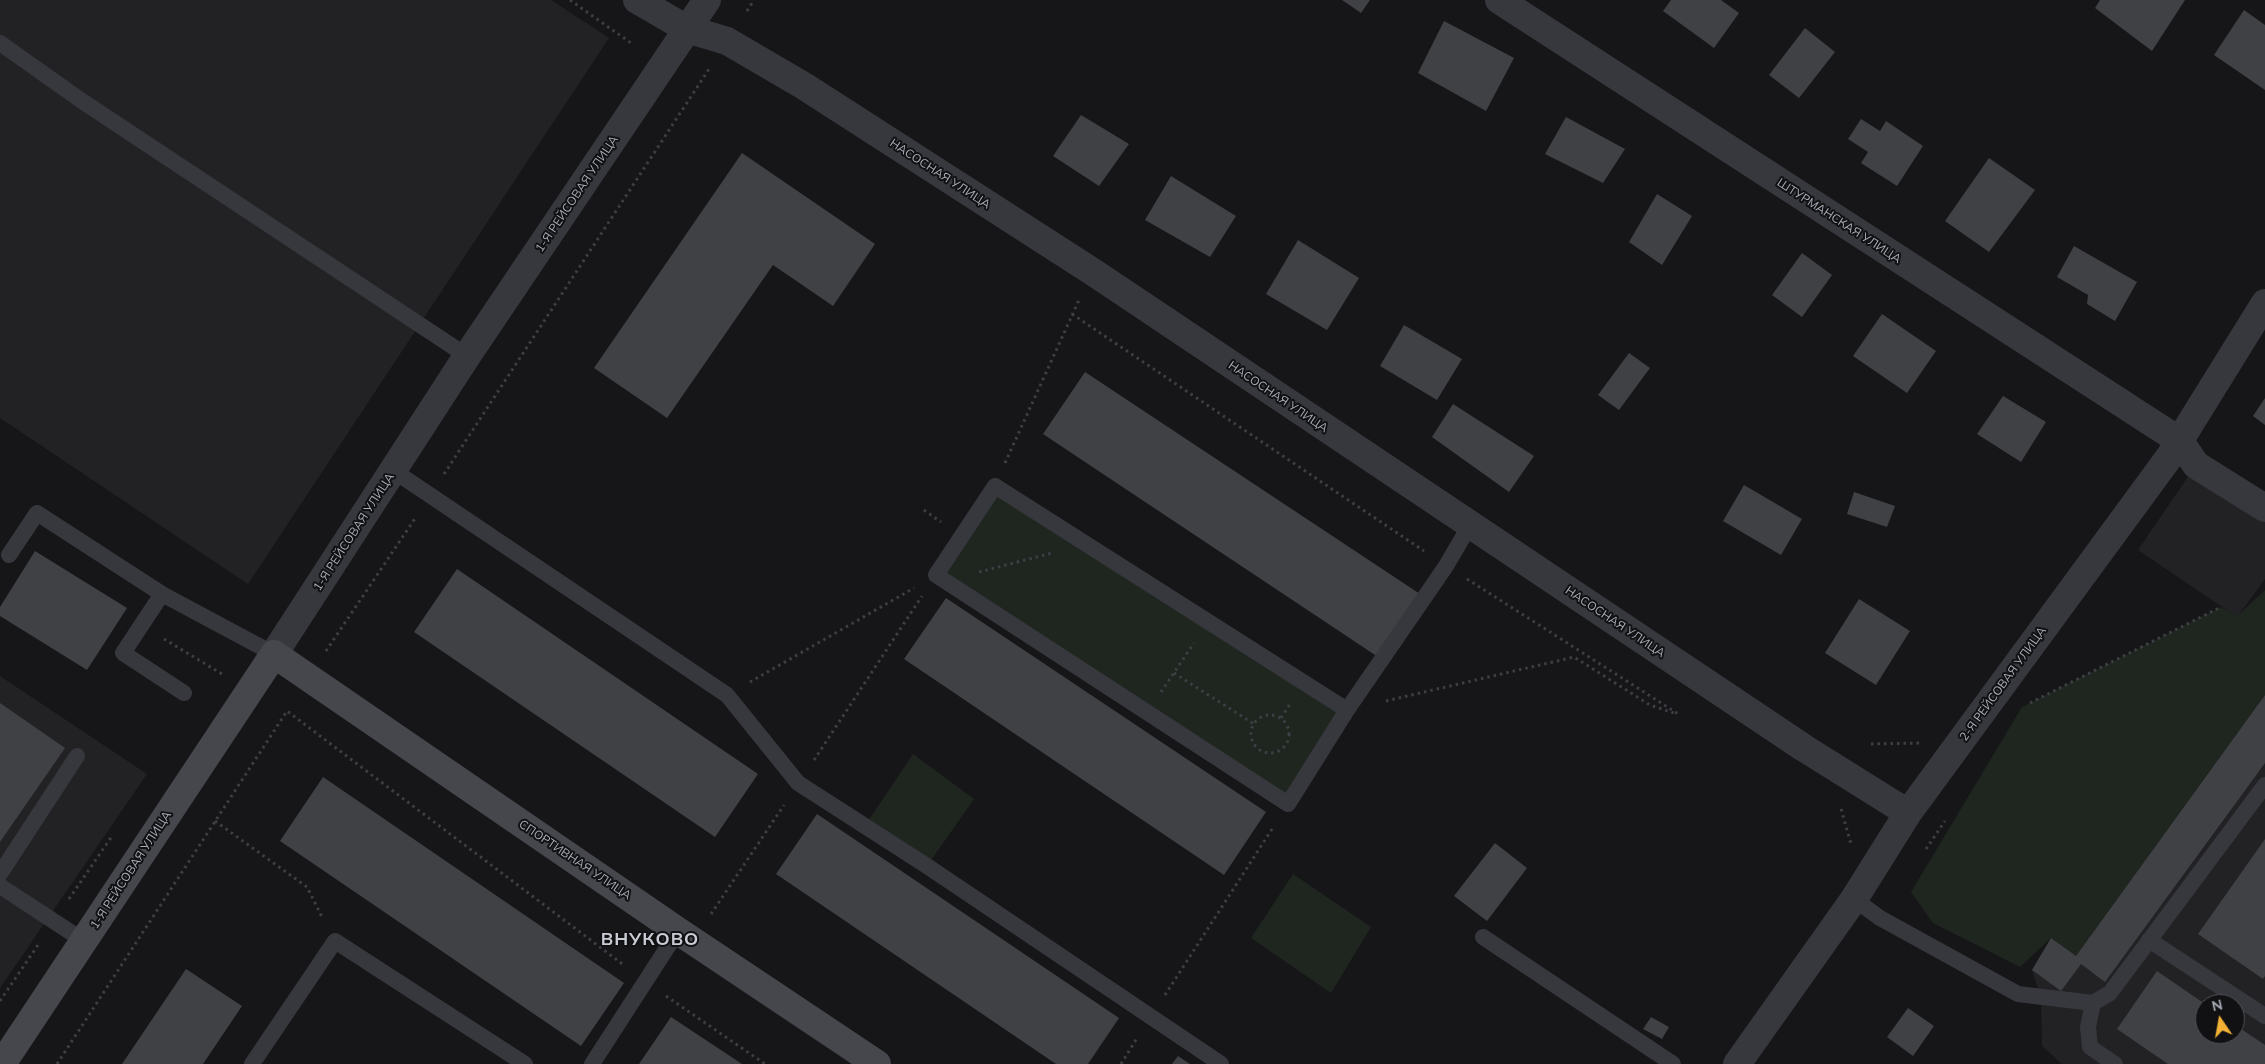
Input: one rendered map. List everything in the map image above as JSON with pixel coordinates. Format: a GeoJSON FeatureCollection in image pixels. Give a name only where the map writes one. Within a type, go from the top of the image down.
{"type":"FeatureCollection","features":[{"type":"Feature","properties":{"kind":"street","name":"НАСОСНАЯ УЛИЦА"},"geometry":{"type":"LineString","coordinates":[[637,0],[687,29],[727,41],[804,86],[1093,272],[1804,748],[1908,813]]}},
{"type":"Feature","properties":{"kind":"street","name":"1-Я РЕЙСОВАЯ УЛИЦА"},"geometry":{"type":"LineString","coordinates":[[2,1064],[274,654],[467,356],[707,0]]}},
{"type":"Feature","properties":{"kind":"street","name":"ШТУРМАНСКАЯ УЛИЦА"},"geometry":{"type":"LineString","coordinates":[[1499,0],[2180,441]]}},
{"type":"Feature","properties":{"kind":"street","name":"2-Я РЕЙСОВАЯ УЛИЦА"},"geometry":{"type":"LineString","coordinates":[[1737,1064],[1854,899],[1908,813],[2180,441],[2265,303]]}},
{"type":"Feature","properties":{"kind":"street"},"geometry":{"type":"LineString","coordinates":[[2180,441],[2196,465],[2265,508]]}},
{"type":"Feature","properties":{"kind":"street","name":"СПОРТИВНАЯ УЛИЦА"},"geometry":{"type":"LineString","coordinates":[[274,654],[877,1064]]}},
{"type":"Feature","properties":{"kind":"lane"},"geometry":{"type":"LineString","coordinates":[[0,43],[82,101],[467,356]]}},
{"type":"Feature","properties":{"kind":"lane"},"geometry":{"type":"LineString","coordinates":[[394,471],[727,695],[798,784],[927,866],[1221,1064]]}},
{"type":"Feature","properties":{"kind":"lane"},"geometry":{"type":"LineString","coordinates":[[1348,710],[995,486],[940,578],[1288,804],[1348,710],[1446,566],[1470,525]]}},
{"type":"Feature","properties":{"kind":"lane"},"geometry":{"type":"LineString","coordinates":[[9,554],[37,513],[162,594],[274,654]]}},
{"type":"Feature","properties":{"kind":"lane"},"geometry":{"type":"LineString","coordinates":[[162,594],[123,653],[184,693]]}},
{"type":"Feature","properties":{"kind":"lane"},"geometry":{"type":"LineString","coordinates":[[0,874],[77,756]]}},
{"type":"Feature","properties":{"kind":"lane"},"geometry":{"type":"LineString","coordinates":[[1854,899],[1880,918],[2018,994],[2093,1003],[2110,993],[2265,785]]}},
{"type":"Feature","properties":{"kind":"lane"},"geometry":{"type":"LineString","coordinates":[[0,886],[84,941]]}},
{"type":"Feature","properties":{"kind":"lane"},"geometry":{"type":"LineString","coordinates":[[592,1064],[646,982],[686,935]]}},
{"type":"Feature","properties":{"kind":"lane"},"geometry":{"type":"LineString","coordinates":[[1483,937],[1673,1064]]}},
{"type":"Feature","properties":{"kind":"lane"},"geometry":{"type":"LineString","coordinates":[[2149,940],[2264,1013]]}},
{"type":"Feature","properties":{"kind":"lane"},"geometry":{"type":"LineString","coordinates":[[252,1064],[335,941],[525,1064]]}},
{"type":"Feature","properties":{"kind":"lane"},"geometry":{"type":"LineString","coordinates":[[2093,1003],[2088,1027],[2090,1047],[2115,1064]]}},
{"type":"Feature","properties":{"kind":"path"},"geometry":{"type":"LineString","coordinates":[[570,0],[632,43]]}},
{"type":"Feature","properties":{"kind":"path"},"geometry":{"type":"LineString","coordinates":[[747,11],[754,0]]}},
{"type":"Feature","properties":{"kind":"path"},"geometry":{"type":"LineString","coordinates":[[323,655],[431,495],[712,64]]}},
{"type":"Feature","properties":{"kind":"path"},"geometry":{"type":"LineString","coordinates":[[995,486],[1072,314],[1093,272]]}},
{"type":"Feature","properties":{"kind":"path"},"geometry":{"type":"LineString","coordinates":[[1072,314],[1446,566],[1680,715],[1650,706],[1574,657],[1348,710]]}},
{"type":"Feature","properties":{"kind":"path"},"geometry":{"type":"LineString","coordinates":[[727,695],[940,578],[1086,544]]}},
{"type":"Feature","properties":{"kind":"path"},"geometry":{"type":"LineString","coordinates":[[686,935],[798,784],[940,578]]}},
{"type":"Feature","properties":{"kind":"path"},"geometry":{"type":"LineString","coordinates":[[2022,707],[2221,607]]}},
{"type":"Feature","properties":{"kind":"path"},"geometry":{"type":"LineString","coordinates":[[148,616],[162,638],[222,673]]}},
{"type":"Feature","properties":{"kind":"path"},"geometry":{"type":"LineString","coordinates":[[1147,713],[1209,622]]}},
{"type":"Feature","properties":{"kind":"path"},"geometry":{"type":"LineString","coordinates":[[1174,673],[1254,724]]}},
{"type":"Feature","properties":{"kind":"path"},"geometry":{"type":"LineString","coordinates":[[57,1064],[288,711],[646,982],[765,1064]]}},
{"type":"Feature","properties":{"kind":"path"},"geometry":{"type":"LineString","coordinates":[[1269,714],[1281,718],[1289,729],[1288,742],[1279,751],[1272,753],[1260,750],[1251,735],[1254,724],[1263,716],[1269,714]]}},
{"type":"Feature","properties":{"kind":"path"},"geometry":{"type":"LineString","coordinates":[[1871,744],[1924,742]]}},
{"type":"Feature","properties":{"kind":"path"},"geometry":{"type":"LineString","coordinates":[[1121,1064],[1288,804]]}},
{"type":"Feature","properties":{"kind":"path"},"geometry":{"type":"LineString","coordinates":[[216,821],[307,887],[335,941]]}},
{"type":"Feature","properties":{"kind":"shaded area"},"geometry":{"type":"Polygon","coordinates":[[[0,0],[551,0],[609,38],[248,584],[0,418],[0,0]]]}},
{"type":"Feature","properties":{"kind":"shaded area"},"geometry":{"type":"Polygon","coordinates":[[[2196,465],[2265,509],[2265,579],[2237,617],[2138,550],[2196,465]]]}},
{"type":"Feature","properties":{"kind":"shaded area"},"geometry":{"type":"Polygon","coordinates":[[[995,486],[1347,710],[1288,804],[936,575],[995,486]]]}},
{"type":"Feature","properties":{"kind":"shaded area"},"geometry":{"type":"Polygon","coordinates":[[[2265,590],[2265,695],[2076,956],[2051,938],[2020,967],[1933,923],[1911,892],[2022,707],[2221,607],[2237,616],[2265,590]]]}},
{"type":"Feature","properties":{"kind":"shaded area"},"geometry":{"type":"Polygon","coordinates":[[[0,676],[147,774],[0,988],[0,676]]]}},
{"type":"Feature","properties":{"kind":"shaded area"},"geometry":{"type":"Polygon","coordinates":[[[2265,695],[2265,1064],[2062,1064],[2042,1046],[2041,997],[2032,970],[2051,938],[2077,955],[2265,695]]]}},
{"type":"Feature","properties":{"kind":"shaded area"},"geometry":{"type":"Polygon","coordinates":[[[913,754],[974,799],[927,866],[864,827],[913,754]]]}},
{"type":"Feature","properties":{"kind":"shaded area"},"geometry":{"type":"Polygon","coordinates":[[[1293,874],[1371,927],[1331,993],[1251,938],[1293,874]]]}},
{"type":"Feature","properties":{"kind":"building"},"geometry":{"type":"Polygon","coordinates":[[[1342,0],[1370,0],[1361,13],[1342,0]]]}},
{"type":"Feature","properties":{"kind":"building"},"geometry":{"type":"Polygon","coordinates":[[[1671,0],[1721,0],[1739,13],[1714,48],[1663,11],[1671,0]]]}},
{"type":"Feature","properties":{"kind":"building"},"geometry":{"type":"Polygon","coordinates":[[[2100,0],[2185,0],[2152,51],[2095,8],[2100,0]]]}},
{"type":"Feature","properties":{"kind":"building"},"geometry":{"type":"Polygon","coordinates":[[[2244,10],[2265,25],[2265,90],[2214,55],[2244,10]]]}},
{"type":"Feature","properties":{"kind":"building"},"geometry":{"type":"Polygon","coordinates":[[[1444,21],[1514,58],[1486,111],[1418,73],[1444,21]]]}},
{"type":"Feature","properties":{"kind":"building"},"geometry":{"type":"Polygon","coordinates":[[[1805,28],[1835,52],[1799,98],[1769,75],[1805,28]]]}},
{"type":"Feature","properties":{"kind":"building"},"geometry":{"type":"Polygon","coordinates":[[[1081,115],[1129,144],[1099,186],[1053,156],[1081,115]]]}},
{"type":"Feature","properties":{"kind":"building"},"geometry":{"type":"Polygon","coordinates":[[[1566,117],[1625,149],[1603,183],[1545,154],[1566,117]]]}},
{"type":"Feature","properties":{"kind":"building"},"geometry":{"type":"Polygon","coordinates":[[[1861,119],[1880,131],[1886,121],[1923,146],[1897,186],[1861,163],[1868,152],[1848,139],[1861,119]]]}},
{"type":"Feature","properties":{"kind":"building"},"geometry":{"type":"Polygon","coordinates":[[[742,153],[875,244],[833,306],[773,265],[667,418],[594,368],[742,153]]]}},
{"type":"Feature","properties":{"kind":"building"},"geometry":{"type":"Polygon","coordinates":[[[1989,158],[2035,190],[1989,252],[1945,221],[1989,158]]]}},
{"type":"Feature","properties":{"kind":"building"},"geometry":{"type":"Polygon","coordinates":[[[1171,176],[1236,216],[1210,257],[1145,220],[1171,176]]]}},
{"type":"Feature","properties":{"kind":"building"},"geometry":{"type":"Polygon","coordinates":[[[1657,194],[1692,216],[1662,265],[1629,242],[1657,194]]]}},
{"type":"Feature","properties":{"kind":"building"},"geometry":{"type":"Polygon","coordinates":[[[1298,240],[1359,278],[1327,330],[1266,294],[1298,240]]]}},
{"type":"Feature","properties":{"kind":"building"},"geometry":{"type":"Polygon","coordinates":[[[2074,246],[2137,282],[2115,321],[2087,304],[2088,295],[2057,277],[2074,246]]]}},
{"type":"Feature","properties":{"kind":"building"},"geometry":{"type":"Polygon","coordinates":[[[1802,253],[1832,275],[1802,317],[1772,295],[1802,253]]]}},
{"type":"Feature","properties":{"kind":"building"},"geometry":{"type":"Polygon","coordinates":[[[1882,314],[1936,351],[1907,393],[1853,356],[1882,314]]]}},
{"type":"Feature","properties":{"kind":"building"},"geometry":{"type":"Polygon","coordinates":[[[1404,325],[1462,359],[1437,400],[1380,366],[1404,325]]]}},
{"type":"Feature","properties":{"kind":"building"},"geometry":{"type":"Polygon","coordinates":[[[1629,353],[1650,368],[1619,410],[1598,395],[1629,353]]]}},
{"type":"Feature","properties":{"kind":"building"},"geometry":{"type":"Polygon","coordinates":[[[1085,372],[1420,594],[1378,657],[1043,434],[1085,372]]]}},
{"type":"Feature","properties":{"kind":"building"},"geometry":{"type":"Polygon","coordinates":[[[2003,396],[2046,422],[2021,462],[1977,434],[2003,396]]]}},
{"type":"Feature","properties":{"kind":"building"},"geometry":{"type":"Polygon","coordinates":[[[2265,398],[2265,425],[2253,416],[2265,398]]]}},
{"type":"Feature","properties":{"kind":"building"},"geometry":{"type":"Polygon","coordinates":[[[1453,404],[1534,456],[1509,492],[1432,437],[1453,404]]]}},
{"type":"Feature","properties":{"kind":"building"},"geometry":{"type":"Polygon","coordinates":[[[1744,485],[1802,519],[1781,555],[1723,521],[1744,485]]]}},
{"type":"Feature","properties":{"kind":"building"},"geometry":{"type":"Polygon","coordinates":[[[1854,492],[1895,506],[1887,527],[1847,514],[1854,492]]]}},
{"type":"Feature","properties":{"kind":"building"},"geometry":{"type":"Polygon","coordinates":[[[35,551],[127,608],[87,670],[0,616],[0,607],[35,551]]]}},
{"type":"Feature","properties":{"kind":"building"},"geometry":{"type":"Polygon","coordinates":[[[457,569],[758,774],[715,837],[414,632],[457,569]]]}},
{"type":"Feature","properties":{"kind":"building"},"geometry":{"type":"Polygon","coordinates":[[[946,598],[1266,812],[1224,875],[904,659],[946,598]]]}},
{"type":"Feature","properties":{"kind":"building"},"geometry":{"type":"Polygon","coordinates":[[[1859,599],[1910,631],[1876,685],[1825,653],[1859,599]]]}},
{"type":"Feature","properties":{"kind":"building"},"geometry":{"type":"Polygon","coordinates":[[[2265,695],[2265,763],[2105,982],[2081,964],[2061,991],[2032,970],[2051,938],[2076,956],[2265,695]]]}},
{"type":"Feature","properties":{"kind":"building"},"geometry":{"type":"Polygon","coordinates":[[[0,703],[65,748],[0,842],[0,703]]]}},
{"type":"Feature","properties":{"kind":"building"},"geometry":{"type":"Polygon","coordinates":[[[323,777],[624,983],[581,1046],[280,841],[323,777]]]}},
{"type":"Feature","properties":{"kind":"building"},"geometry":{"type":"Polygon","coordinates":[[[817,814],[1119,1018],[1088,1064],[1056,1064],[776,874],[817,814]]]}},
{"type":"Feature","properties":{"kind":"building"},"geometry":{"type":"Polygon","coordinates":[[[2265,839],[2265,976],[2263,979],[2198,934],[2265,839]]]}},
{"type":"Feature","properties":{"kind":"building"},"geometry":{"type":"Polygon","coordinates":[[[1495,843],[1527,868],[1487,921],[1454,896],[1495,843]]]}},
{"type":"Feature","properties":{"kind":"building"},"geometry":{"type":"Polygon","coordinates":[[[186,969],[242,1006],[203,1064],[122,1064],[186,969]]]}},
{"type":"Feature","properties":{"kind":"building"},"geometry":{"type":"Polygon","coordinates":[[[2157,971],[2195,997],[2195,1044],[2245,1044],[2245,1032],[2265,1045],[2265,1064],[2168,1064],[2117,1029],[2157,971]]]}},
{"type":"Feature","properties":{"kind":"building"},"geometry":{"type":"Polygon","coordinates":[[[1908,1008],[1934,1026],[1913,1056],[1887,1037],[1908,1008]]]}},
{"type":"Feature","properties":{"kind":"building"},"geometry":{"type":"Polygon","coordinates":[[[671,1017],[742,1064],[639,1064],[671,1017]]]}},
{"type":"Feature","properties":{"kind":"building"},"geometry":{"type":"Polygon","coordinates":[[[1651,1017],[1669,1027],[1662,1039],[1643,1029],[1651,1017]]]}},
{"type":"Feature","properties":{"kind":"building"},"geometry":{"type":"Polygon","coordinates":[[[1178,1056],[1190,1064],[1172,1064],[1178,1056]]]}},
{"type":"Feature","properties":{"kind":"district","name":"ВНУКОВО"},"geometry":{"type":"Point","coordinates":[650,940]}}]}
